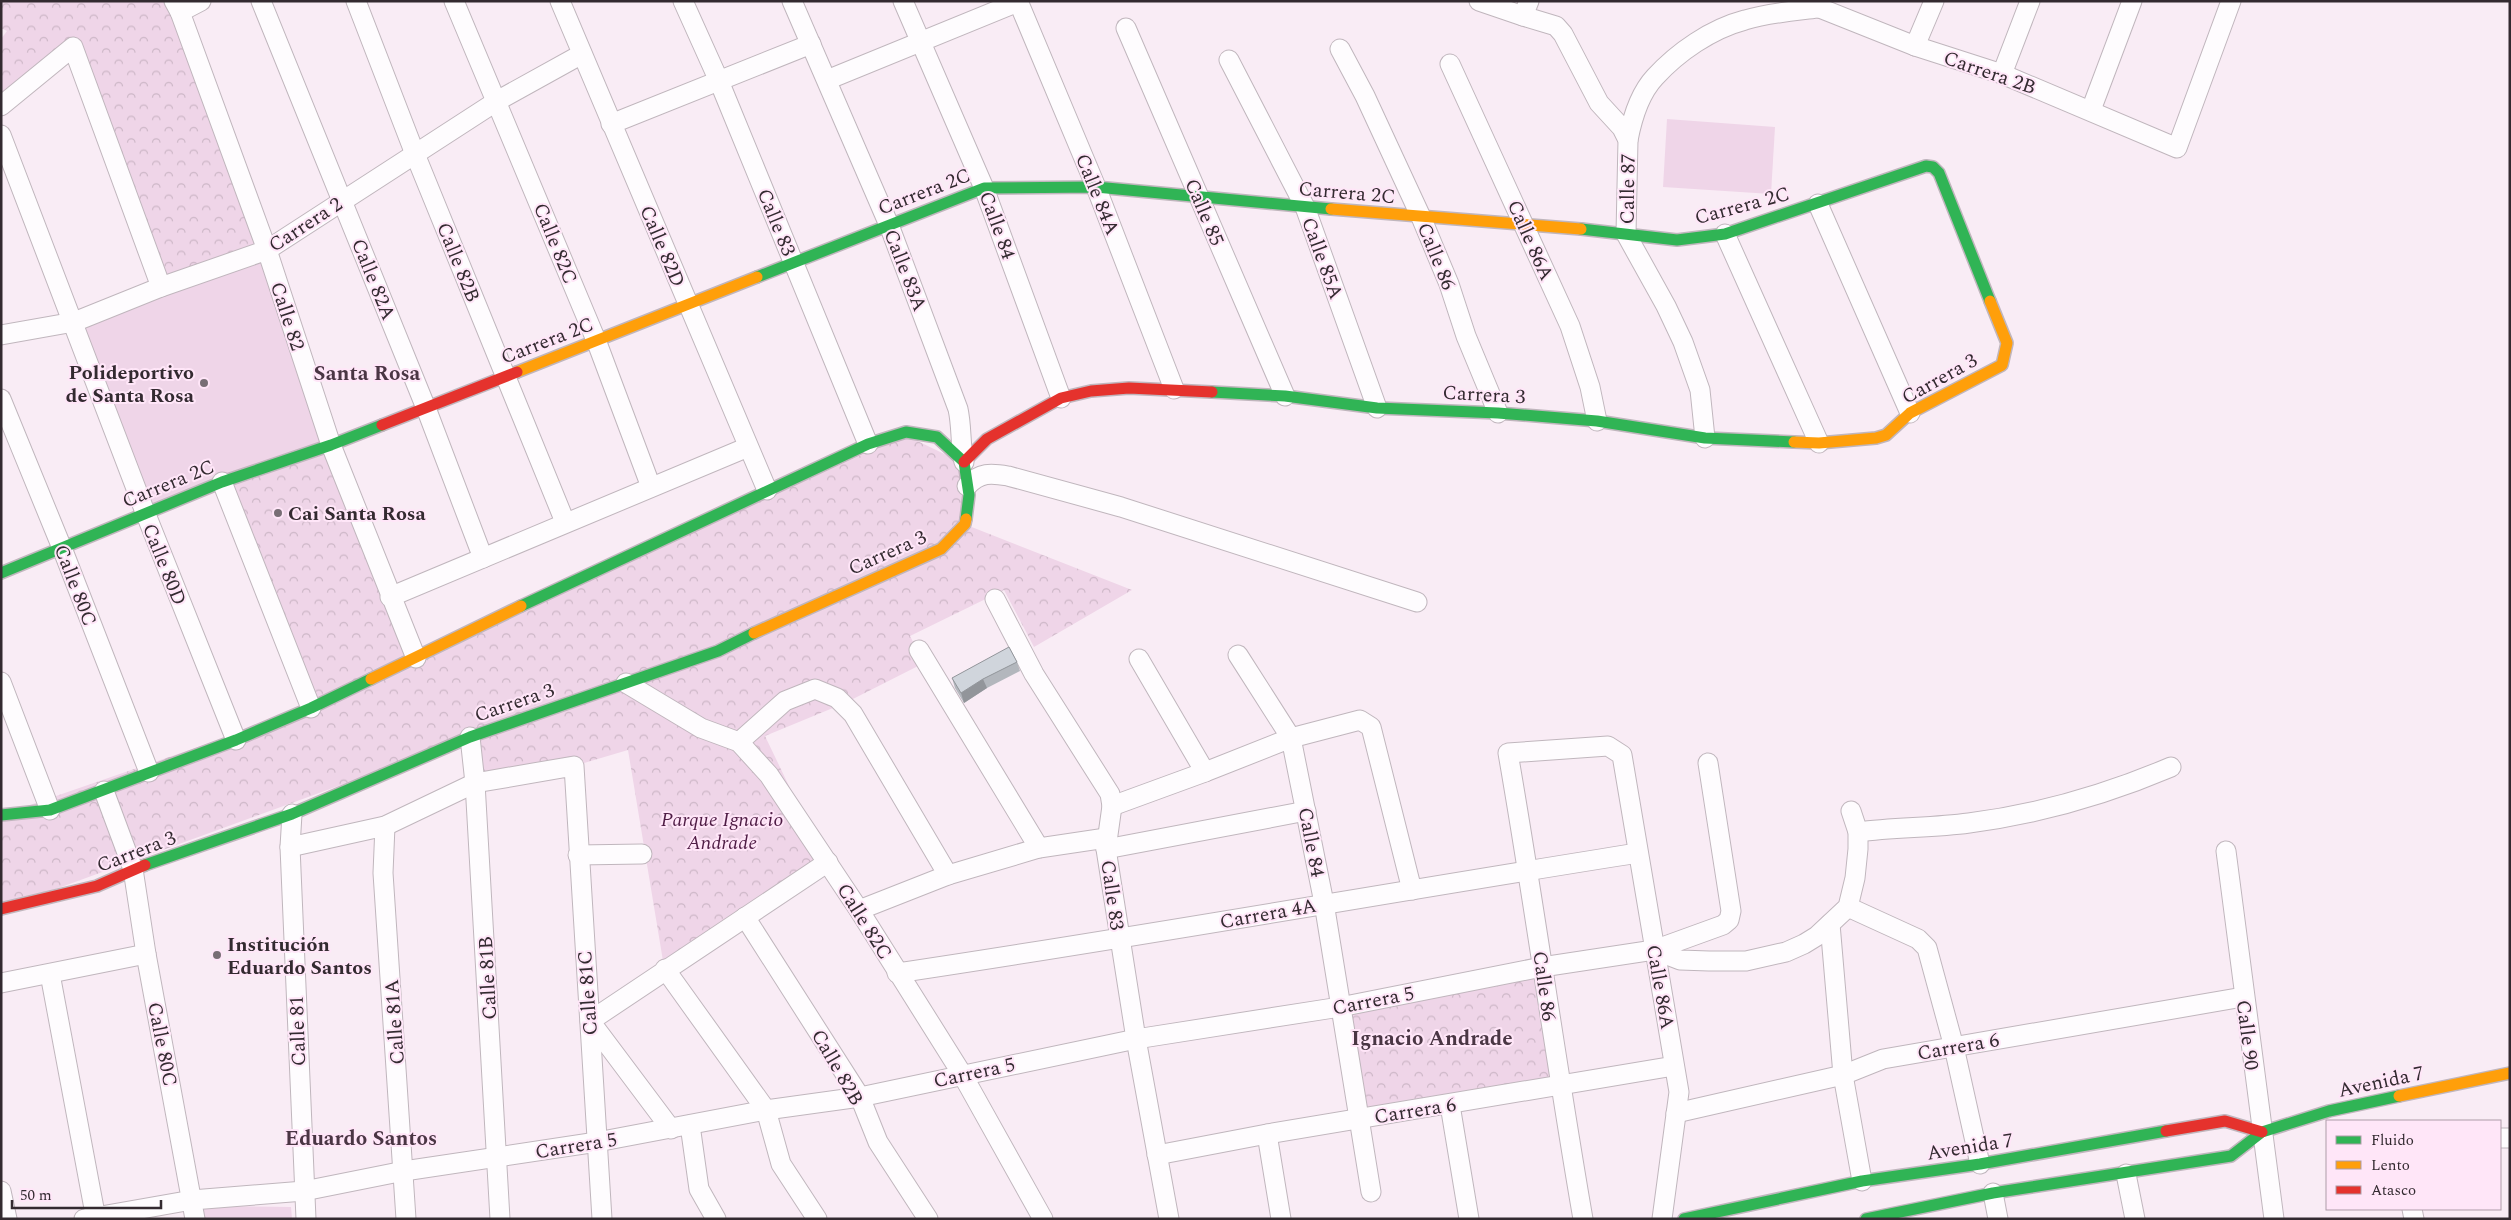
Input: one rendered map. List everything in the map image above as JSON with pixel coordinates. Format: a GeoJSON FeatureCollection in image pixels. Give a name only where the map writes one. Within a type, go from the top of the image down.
{"type":"FeatureCollection","features":[{"type":"Feature","properties":{"kind":"main road","name":"Carrera 2C"},"geometry":{"type":"LineString","coordinates":[[1,573],[144,512],[222,482],[331,445],[984,188],[1096,187],[1421,217],[1523,223],[1677,240],[1725,234],[1926,166],[1933,167],[1939,173],[2007,343],[2002,365]]}},
{"type":"Feature","properties":{"kind":"main road","name":"Carrera 3"},"geometry":{"type":"LineString","coordinates":[[1,909],[96,886],[134,869],[292,814],[470,737],[718,651],[813,605],[891,573],[941,549],[965,524],[969,495],[964,462],[988,439],[1061,398],[1091,391],[1174,389],[1284,396],[1377,408],[1498,413],[1597,421],[1705,438],[1819,443],[1876,438],[1886,435],[1910,413],[2002,365]]}},
{"type":"Feature","properties":{"kind":"main road"},"geometry":{"type":"LineString","coordinates":[[1,815],[50,810],[236,740],[311,708],[767,490],[868,444],[906,432],[937,437],[964,462]]}},
{"type":"Feature","properties":{"kind":"main road","name":"Avenida 7"},"geometry":{"type":"LineString","coordinates":[[1866,1219],[1993,1194],[2231,1156],[2262,1132],[2329,1111],[2510,1073]]}},
{"type":"Feature","properties":{"kind":"main road","name":"Avenida 7"},"geometry":{"type":"LineString","coordinates":[[1684,1219],[1862,1181],[1980,1164],[2225,1122],[2262,1132]]}},
{"type":"Feature","properties":{"kind":"street"},"geometry":{"type":"LineString","coordinates":[[177,7],[201,1]]}},
{"type":"Feature","properties":{"kind":"street","name":"Calle 82A"},"geometry":{"type":"LineString","coordinates":[[261,1],[426,408],[483,558]]}},
{"type":"Feature","properties":{"kind":"street","name":"Calle 82B"},"geometry":{"type":"LineString","coordinates":[[356,1],[415,154],[565,522]]}},
{"type":"Feature","properties":{"kind":"street","name":"Calle 82C"},"geometry":{"type":"LineString","coordinates":[[454,1],[596,340],[651,487]]}},
{"type":"Feature","properties":{"kind":"street","name":"Calle 82D"},"geometry":{"type":"LineString","coordinates":[[560,1],[767,490]]}},
{"type":"Feature","properties":{"kind":"street","name":"Calle 83"},"geometry":{"type":"LineString","coordinates":[[683,1],[719,81],[868,444]]}},
{"type":"Feature","properties":{"kind":"street","name":"Calle 83A"},"geometry":{"type":"LineString","coordinates":[[792,1],[889,225],[958,409],[961,424],[960,445],[964,462]]}},
{"type":"Feature","properties":{"kind":"street","name":"Calle 84"},"geometry":{"type":"LineString","coordinates":[[903,1],[922,41],[984,188],[1061,398]]}},
{"type":"Feature","properties":{"kind":"street"},"geometry":{"type":"LineString","coordinates":[[1479,1],[1526,9]]}},
{"type":"Feature","properties":{"kind":"street","name":"Carrera 2B"},"geometry":{"type":"LineString","coordinates":[[1802,1],[1826,6],[1915,46],[2002,74],[2091,110],[2176,148],[2231,1]]}},
{"type":"Feature","properties":{"kind":"street"},"geometry":{"type":"LineString","coordinates":[[1915,46],[1934,1]]}},
{"type":"Feature","properties":{"kind":"street"},"geometry":{"type":"LineString","coordinates":[[2002,74],[2030,1]]}},
{"type":"Feature","properties":{"kind":"street"},"geometry":{"type":"LineString","coordinates":[[2091,110],[2132,1]]}},
{"type":"Feature","properties":{"kind":"street"},"geometry":{"type":"LineString","coordinates":[[827,80],[1018,2]]}},
{"type":"Feature","properties":{"kind":"street","name":"Calle 84A"},"geometry":{"type":"LineString","coordinates":[[1018,2],[1096,187],[1174,389]]}},
{"type":"Feature","properties":{"kind":"street"},"geometry":{"type":"LineString","coordinates":[[1628,140],[1633,117],[1654,78],[1691,46],[1714,32],[1743,20],[1826,6]]}},
{"type":"Feature","properties":{"kind":"street","name":"Calle 82"},"geometry":{"type":"LineString","coordinates":[[177,7],[267,250],[331,445],[390,597],[416,658]]}},
{"type":"Feature","properties":{"kind":"street","name":"Calle 87"},"geometry":{"type":"LineString","coordinates":[[1526,9],[1556,26],[1564,34],[1599,104],[1622,128],[1628,140],[1626,234],[1666,306],[1683,342],[1700,390],[1705,438]]}},
{"type":"Feature","properties":{"kind":"street","name":"Calle 85"},"geometry":{"type":"LineString","coordinates":[[1126,28],[1284,396]]}},
{"type":"Feature","properties":{"kind":"street"},"geometry":{"type":"LineString","coordinates":[[612,124],[811,44]]}},
{"type":"Feature","properties":{"kind":"street"},"geometry":{"type":"LineString","coordinates":[[1,106],[73,46],[161,287]]}},
{"type":"Feature","properties":{"kind":"street","name":"Calle 86"},"geometry":{"type":"LineString","coordinates":[[1340,49],[1421,217],[1449,284],[1466,336],[1498,413]]}},
{"type":"Feature","properties":{"kind":"street","name":"Carrera 2"},"geometry":{"type":"LineString","coordinates":[[1,335],[74,322],[161,287],[267,250],[497,101],[582,54]]}},
{"type":"Feature","properties":{"kind":"street","name":"Calle 85A"},"geometry":{"type":"LineString","coordinates":[[1229,60],[1305,207],[1377,408]]}},
{"type":"Feature","properties":{"kind":"street","name":"Calle 86A"},"geometry":{"type":"LineString","coordinates":[[1450,64],[1570,326],[1590,387],[1597,421]]}},
{"type":"Feature","properties":{"kind":"street","name":"Calle 80D"},"geometry":{"type":"LineString","coordinates":[[1,135],[74,322],[144,512],[236,740]]}},
{"type":"Feature","properties":{"kind":"street"},"geometry":{"type":"LineString","coordinates":[[1818,204],[1910,413]]}},
{"type":"Feature","properties":{"kind":"street"},"geometry":{"type":"LineString","coordinates":[[1725,234],[1819,443]]}},
{"type":"Feature","properties":{"kind":"street","name":"Calle 80C"},"geometry":{"type":"LineString","coordinates":[[1,398],[62,548],[149,772]]}},
{"type":"Feature","properties":{"kind":"street"},"geometry":{"type":"LineString","coordinates":[[390,597],[565,522],[748,447]]}},
{"type":"Feature","properties":{"kind":"street"},"geometry":{"type":"LineString","coordinates":[[968,486],[976,477],[988,473],[1008,476],[1121,507],[1417,602]]}},
{"type":"Feature","properties":{"kind":"street"},"geometry":{"type":"LineString","coordinates":[[222,482],[311,708]]}},
{"type":"Feature","properties":{"kind":"street"},"geometry":{"type":"LineString","coordinates":[[995,598],[1034,674],[1110,794],[1112,806],[1290,738],[1360,720],[1371,727],[1412,890]]}},
{"type":"Feature","properties":{"kind":"street"},"geometry":{"type":"LineString","coordinates":[[919,650],[1039,848]]}},
{"type":"Feature","properties":{"kind":"street","name":"Calle 84"},"geometry":{"type":"LineString","coordinates":[[1238,655],[1290,738],[1324,903],[1371,1192]]}},
{"type":"Feature","properties":{"kind":"street"},"geometry":{"type":"LineString","coordinates":[[1139,660],[1205,772]]}},
{"type":"Feature","properties":{"kind":"street"},"geometry":{"type":"LineString","coordinates":[[1,682],[50,810]]}},
{"type":"Feature","properties":{"kind":"street","name":"Calle 82C"},"geometry":{"type":"LineString","coordinates":[[626,683],[701,728],[739,742],[769,775],[859,910],[962,1074],[1043,1219]]}},
{"type":"Feature","properties":{"kind":"street"},"geometry":{"type":"LineString","coordinates":[[739,742],[785,701],[816,689],[837,698],[853,714],[948,875]]}},
{"type":"Feature","properties":{"kind":"street","name":"Calle 81B"},"geometry":{"type":"LineString","coordinates":[[470,737],[475,783],[500,1219]]}},
{"type":"Feature","properties":{"kind":"street","name":"Calle 86"},"geometry":{"type":"LineString","coordinates":[[1583,1219],[1559,1086],[1528,870],[1508,754],[1608,746],[1622,755]]}},
{"type":"Feature","properties":{"kind":"street","name":"Calle 86A"},"geometry":{"type":"LineString","coordinates":[[1622,755],[1679,1092],[1662,1219]]}},
{"type":"Feature","properties":{"kind":"street"},"geometry":{"type":"LineString","coordinates":[[1654,950],[1723,925],[1729,920],[1731,911],[1708,763]]}},
{"type":"Feature","properties":{"kind":"street","name":"Calle 81C"},"geometry":{"type":"LineString","coordinates":[[475,783],[574,766],[602,1219]]}},
{"type":"Feature","properties":{"kind":"street"},"geometry":{"type":"LineString","coordinates":[[1858,832],[1968,824],[2036,812],[2108,792],[2170,767]]}},
{"type":"Feature","properties":{"kind":"street"},"geometry":{"type":"LineString","coordinates":[[290,847],[385,826],[475,783]]}},
{"type":"Feature","properties":{"kind":"street","name":"Calle 80C"},"geometry":{"type":"LineString","coordinates":[[104,791],[134,869],[146,954],[195,1219]]}},
{"type":"Feature","properties":{"kind":"street","name":"Calle 83"},"geometry":{"type":"LineString","coordinates":[[1112,806],[1106,844],[1136,1039],[1169,1219]]}},
{"type":"Feature","properties":{"kind":"street"},"geometry":{"type":"LineString","coordinates":[[859,910],[948,875],[1039,848],[1106,844],[1306,811]]}},
{"type":"Feature","properties":{"kind":"street"},"geometry":{"type":"LineString","coordinates":[[1851,811],[1858,832],[1855,878],[1848,907],[1918,939],[1927,948],[1954,1047],[1980,1164]]}},
{"type":"Feature","properties":{"kind":"street","name":"Calle 81"},"geometry":{"type":"LineString","coordinates":[[292,814],[290,847],[306,1219]]}},
{"type":"Feature","properties":{"kind":"street","name":"Calle 81A"},"geometry":{"type":"LineString","coordinates":[[385,826],[383,873],[406,1219]]}},
{"type":"Feature","properties":{"kind":"street","name":"Calle 90"},"geometry":{"type":"LineString","coordinates":[[2226,851],[2274,1219]]}},
{"type":"Feature","properties":{"kind":"street","name":"Carrera 4A"},"geometry":{"type":"LineString","coordinates":[[898,973],[1120,939],[1324,903],[1638,853]]}},
{"type":"Feature","properties":{"kind":"street"},"geometry":{"type":"LineString","coordinates":[[578,855],[642,854]]}},
{"type":"Feature","properties":{"kind":"street"},"geometry":{"type":"LineString","coordinates":[[671,1129],[590,1022],[665,969],[828,862]]}},
{"type":"Feature","properties":{"kind":"street","name":"Carrera 5"},"geometry":{"type":"LineString","coordinates":[[92,1218],[192,1200],[304,1191],[404,1171],[597,1142],[766,1110],[860,1097],[962,1074],[1136,1039],[1340,1006],[1542,967],[1654,950],[1680,960],[1746,961],[1786,952],[1804,944],[1848,907]]}},
{"type":"Feature","properties":{"kind":"street","name":"Calle 82B"},"geometry":{"type":"LineString","coordinates":[[744,917],[860,1097],[878,1142],[928,1219]]}},
{"type":"Feature","properties":{"kind":"street"},"geometry":{"type":"LineString","coordinates":[[1830,924],[1843,1075],[1862,1181]]}},
{"type":"Feature","properties":{"kind":"street"},"geometry":{"type":"LineString","coordinates":[[1,983],[146,954]]}},
{"type":"Feature","properties":{"kind":"street"},"geometry":{"type":"LineString","coordinates":[[665,969],[766,1110],[781,1164],[817,1219]]}},
{"type":"Feature","properties":{"kind":"street"},"geometry":{"type":"LineString","coordinates":[[50,974],[92,1218]]}},
{"type":"Feature","properties":{"kind":"street","name":"Carrera 6"},"geometry":{"type":"LineString","coordinates":[[1676,1113],[1843,1075],[1883,1059],[2244,996]]}},
{"type":"Feature","properties":{"kind":"street","name":"Carrera 6"},"geometry":{"type":"LineString","coordinates":[[1157,1155],[1266,1134],[1674,1066]]}},
{"type":"Feature","properties":{"kind":"street"},"geometry":{"type":"LineString","coordinates":[[1450,1104],[1469,1219]]}},
{"type":"Feature","properties":{"kind":"street"},"geometry":{"type":"LineString","coordinates":[[2329,1111],[2346,1120]]}},
{"type":"Feature","properties":{"kind":"street"},"geometry":{"type":"LineString","coordinates":[[690,1125],[699,1189],[716,1219]]}},
{"type":"Feature","properties":{"kind":"street"},"geometry":{"type":"LineString","coordinates":[[1266,1134],[1282,1219]]}},
{"type":"Feature","properties":{"kind":"street"},"geometry":{"type":"LineString","coordinates":[[2126,1174],[2135,1219]]}},
{"type":"Feature","properties":{"kind":"street"},"geometry":{"type":"LineString","coordinates":[[1,1190],[7,1219]]}},
{"type":"Feature","properties":{"kind":"street"},"geometry":{"type":"LineString","coordinates":[[1993,1194],[1998,1219]]}},
{"type":"Feature","properties":{"kind":"green space"},"geometry":{"type":"Polygon","coordinates":[[[1,1],[174,1],[267,250],[161,287],[73,47],[1,106],[1,39],[7,31],[1,28],[1,1]]]}},
{"type":"Feature","properties":{"kind":"green space"},"geometry":{"type":"Polygon","coordinates":[[[1667,119],[1775,127],[1771,194],[1663,187],[1667,119]]]}},
{"type":"Feature","properties":{"kind":"green space","name":"Polideportivo de Santa Rosa"},"geometry":{"type":"Polygon","coordinates":[[[267,250],[331,445],[145,512],[74,322],[267,250]]]}},
{"type":"Feature","properties":{"kind":"green space","name":"Parque Ignacio Andrade"},"geometry":{"type":"Polygon","coordinates":[[[905,435],[961,462],[964,524],[1132,590],[1034,647],[1004,590],[910,636],[924,663],[845,703],[765,736],[825,861],[664,967],[628,750],[574,766],[475,783],[470,738],[1,909],[1,815],[311,708],[222,482],[331,445],[416,658],[905,435]]]}},
{"type":"Feature","properties":{"kind":"green space"},"geometry":{"type":"Polygon","coordinates":[[[1539,970],[1556,1084],[1362,1116],[1343,1010],[1539,970]]]}},
{"type":"Feature","properties":{"kind":"green space"},"geometry":{"type":"Polygon","coordinates":[[[203,1206],[291,1207],[292,1219],[205,1219],[203,1206]]]}},
{"type":"Feature","properties":{"kind":"building"},"geometry":{"type":"Polygon","coordinates":[[[1009,647],[1017,662],[983,679],[961,693],[952,678],[1009,647]]]}},
{"type":"Feature","properties":{"kind":"traffic: fast"},"geometry":{"type":"LineString","coordinates":[[1581,229],[1677,240],[1725,234],[1926,166],[1933,167],[1939,173],[1990,301]]}},
{"type":"Feature","properties":{"kind":"traffic: fast"},"geometry":{"type":"LineString","coordinates":[[757,277],[984,188],[1096,187],[1331,209]]}},
{"type":"Feature","properties":{"kind":"traffic: fast"},"geometry":{"type":"LineString","coordinates":[[1212,392],[1285,396],[1377,408],[1498,413],[1597,421],[1705,438],[1794,442]]}},
{"type":"Feature","properties":{"kind":"traffic: fast"},"geometry":{"type":"LineString","coordinates":[[1,573],[222,482],[331,445],[382,425]]}},
{"type":"Feature","properties":{"kind":"traffic: fast"},"geometry":{"type":"LineString","coordinates":[[521,606],[868,444],[906,432],[937,437],[964,462],[969,495],[966,519]]}},
{"type":"Feature","properties":{"kind":"traffic: fast"},"geometry":{"type":"LineString","coordinates":[[145,865],[292,814],[470,737],[718,651],[754,633]]}},
{"type":"Feature","properties":{"kind":"traffic: fast"},"geometry":{"type":"LineString","coordinates":[[1,815],[50,810],[236,740],[311,708],[371,679]]}},
{"type":"Feature","properties":{"kind":"traffic: fast"},"geometry":{"type":"LineString","coordinates":[[1866,1219],[1993,1193],[2231,1156],[2262,1132],[2329,1111],[2399,1096]]}},
{"type":"Feature","properties":{"kind":"traffic: fast"},"geometry":{"type":"LineString","coordinates":[[1684,1219],[1862,1181],[1980,1164],[2166,1131]]}},
{"type":"Feature","properties":{"kind":"traffic: slow"},"geometry":{"type":"LineString","coordinates":[[1331,209],[1581,229]]}},
{"type":"Feature","properties":{"kind":"traffic: slow"},"geometry":{"type":"LineString","coordinates":[[517,372],[757,277]]}},
{"type":"Feature","properties":{"kind":"traffic: slow"},"geometry":{"type":"LineString","coordinates":[[1794,442],[1819,443],[1876,438],[1886,435],[1910,413],[2002,365],[2007,343],[1990,301]]}},
{"type":"Feature","properties":{"kind":"traffic: slow"},"geometry":{"type":"LineString","coordinates":[[754,633],[941,549],[965,524],[966,519]]}},
{"type":"Feature","properties":{"kind":"traffic: slow"},"geometry":{"type":"LineString","coordinates":[[371,679],[521,606]]}},
{"type":"Feature","properties":{"kind":"traffic: slow"},"geometry":{"type":"LineString","coordinates":[[2399,1096],[2510,1073]]}},
{"type":"Feature","properties":{"kind":"traffic: jam"},"geometry":{"type":"LineString","coordinates":[[382,425],[517,372]]}},
{"type":"Feature","properties":{"kind":"traffic: jam"},"geometry":{"type":"LineString","coordinates":[[964,462],[987,439],[1061,398],[1091,391],[1129,388],[1212,392]]}},
{"type":"Feature","properties":{"kind":"traffic: jam"},"geometry":{"type":"LineString","coordinates":[[1,909],[97,886],[145,865]]}},
{"type":"Feature","properties":{"kind":"traffic: jam"},"geometry":{"type":"LineString","coordinates":[[2166,1131],[2225,1121],[2262,1132]]}},
{"type":"Feature","properties":{"kind":"place","name":"Polideportivo de Santa Rosa"},"geometry":{"type":"Point","coordinates":[204,383]}},
{"type":"Feature","properties":{"kind":"place","name":"Cai Santa Rosa"},"geometry":{"type":"Point","coordinates":[278,513]}},
{"type":"Feature","properties":{"kind":"place","name":"Institución Eduardo Santos"},"geometry":{"type":"Point","coordinates":[217,955]}},
{"type":"Feature","properties":{"kind":"district","name":"Santa Rosa"},"geometry":{"type":"Point","coordinates":[367,373]}},
{"type":"Feature","properties":{"kind":"district","name":"Ignacio Andrade"},"geometry":{"type":"Point","coordinates":[1432,1038]}},
{"type":"Feature","properties":{"kind":"district","name":"Eduardo Santos"},"geometry":{"type":"Point","coordinates":[361,1138]}}]}
